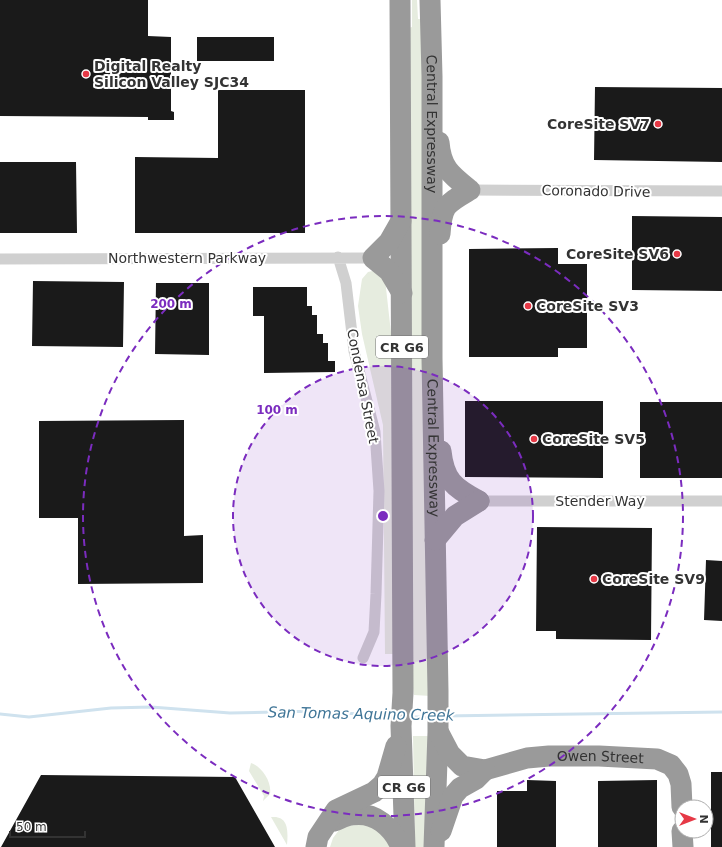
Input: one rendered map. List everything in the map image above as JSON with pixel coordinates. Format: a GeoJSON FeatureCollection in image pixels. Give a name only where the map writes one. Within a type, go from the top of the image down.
{"type":"FeatureCollection","features":[{"type":"Feature","properties":{"kind":"highway","name":"CR G6"},"geometry":{"type":"LineString","coordinates":[[400,0],[402,294],[401,726],[405,847]]}},
{"type":"Feature","properties":{"kind":"highway","name":"Central Expressway"},"geometry":{"type":"LineString","coordinates":[[430,0],[432,76],[432,358],[438,691],[435,847]]}},
{"type":"Feature","properties":{"kind":"highway"},"geometry":{"type":"LineString","coordinates":[[432,76],[435,87],[440,154],[450,173],[470,190],[449,202],[442,216],[432,358],[442,464],[451,482],[461,492],[479,502]]}},
{"type":"Feature","properties":{"kind":"highway"},"geometry":{"type":"LineString","coordinates":[[401,220],[389,242],[373,258],[389,271],[402,294]]}},
{"type":"Feature","properties":{"kind":"highway"},"geometry":{"type":"LineString","coordinates":[[435,540],[455,516],[479,502]]}},
{"type":"Feature","properties":{"kind":"highway"},"geometry":{"type":"LineString","coordinates":[[316,847],[318,837],[336,810],[374,792],[382,785],[387,777],[401,726]]}},
{"type":"Feature","properties":{"kind":"highway"},"geometry":{"type":"LineString","coordinates":[[438,732],[450,754],[462,766],[485,770]]}},
{"type":"Feature","properties":{"kind":"highway","name":"Owen Street"},"geometry":{"type":"LineString","coordinates":[[485,770],[527,758],[549,756],[599,756],[657,759],[671,765],[678,774],[681,784],[682,799]]}},
{"type":"Feature","properties":{"kind":"highway"},"geometry":{"type":"LineString","coordinates":[[435,847],[453,796],[460,788],[476,779],[485,770]]}},
{"type":"Feature","properties":{"kind":"highway"},"geometry":{"type":"LineString","coordinates":[[326,824],[352,815],[363,814],[374,817],[385,823],[397,837],[401,847]]}},
{"type":"Feature","properties":{"kind":"street","name":"Coronado Drive"},"geometry":{"type":"LineString","coordinates":[[470,190],[722,191]]}},
{"type":"Feature","properties":{"kind":"street","name":"Condensa Street"},"geometry":{"type":"LineString","coordinates":[[338,257],[346,283],[354,352],[376,440],[379,491],[374,632],[363,658]]}},
{"type":"Feature","properties":{"kind":"street","name":"Northwestern Parkway"},"geometry":{"type":"LineString","coordinates":[[0,259],[373,258]]}},
{"type":"Feature","properties":{"kind":"street","name":"Stender Way"},"geometry":{"type":"LineString","coordinates":[[479,502],[722,502]]}},
{"type":"Feature","properties":{"kind":"shaded area"},"geometry":{"type":"Polygon","coordinates":[[[412,0],[417,0],[418,19],[423,19],[431,696],[414,695],[413,688],[405,29],[412,27],[412,0]]]}},
{"type":"Feature","properties":{"kind":"shaded area"},"geometry":{"type":"Polygon","coordinates":[[[377,270],[385,279],[391,333],[396,654],[385,654],[383,425],[362,334],[358,306],[362,279],[368,272],[377,270]]]}},
{"type":"Feature","properties":{"kind":"shaded area"},"geometry":{"type":"Polygon","coordinates":[[[413,736],[430,736],[427,847],[415,847],[413,736]]]}},
{"type":"Feature","properties":{"kind":"shaded area"},"geometry":{"type":"Polygon","coordinates":[[[251,763],[262,771],[268,780],[270,794],[263,801],[264,796],[249,771],[251,763]]]}},
{"type":"Feature","properties":{"kind":"shaded area"},"geometry":{"type":"Polygon","coordinates":[[[271,817],[279,818],[285,823],[286,826],[288,836],[287,845],[271,817]]]}},
{"type":"Feature","properties":{"kind":"shaded area"},"geometry":{"type":"Polygon","coordinates":[[[373,824],[391,847],[330,847],[333,838],[342,826],[373,824]]]}},
{"type":"Feature","properties":{"kind":"building","name":"Digital Realty Silicon Valley SJC34"},"geometry":{"type":"Polygon","coordinates":[[[0,0],[148,0],[148,36],[171,37],[171,111],[174,112],[174,120],[148,120],[148,117],[0,116],[0,0]]]}},
{"type":"Feature","properties":{"kind":"building"},"geometry":{"type":"Polygon","coordinates":[[[197,37],[274,37],[274,61],[197,61],[197,37]]]}},
{"type":"Feature","properties":{"kind":"building","name":"CoreSite SV7"},"geometry":{"type":"Polygon","coordinates":[[[595,87],[722,88],[722,162],[594,160],[595,87]]]}},
{"type":"Feature","properties":{"kind":"building"},"geometry":{"type":"Polygon","coordinates":[[[218,90],[305,90],[305,233],[135,233],[135,157],[218,158],[218,90]]]}},
{"type":"Feature","properties":{"kind":"building"},"geometry":{"type":"Polygon","coordinates":[[[0,162],[76,162],[77,233],[0,233],[0,162]]]}},
{"type":"Feature","properties":{"kind":"building","name":"CoreSite SV6"},"geometry":{"type":"Polygon","coordinates":[[[632,216],[722,217],[722,291],[632,290],[632,216]]]}},
{"type":"Feature","properties":{"kind":"building","name":"CoreSite SV3"},"geometry":{"type":"Polygon","coordinates":[[[558,248],[558,264],[587,264],[587,348],[558,348],[558,357],[469,357],[469,249],[558,248]]]}},
{"type":"Feature","properties":{"kind":"building"},"geometry":{"type":"Polygon","coordinates":[[[33,281],[124,282],[123,347],[32,346],[33,281]]]}},
{"type":"Feature","properties":{"kind":"building"},"geometry":{"type":"Polygon","coordinates":[[[156,283],[209,283],[209,355],[155,354],[156,283]]]}},
{"type":"Feature","properties":{"kind":"building"},"geometry":{"type":"Polygon","coordinates":[[[253,287],[307,287],[307,306],[312,306],[312,315],[317,315],[317,334],[323,334],[323,343],[328,343],[328,361],[335,361],[335,372],[264,373],[264,316],[253,316],[253,287]]]}},
{"type":"Feature","properties":{"kind":"building","name":"CoreSite SV5"},"geometry":{"type":"Polygon","coordinates":[[[465,401],[603,401],[603,478],[465,477],[465,401]]]}},
{"type":"Feature","properties":{"kind":"building"},"geometry":{"type":"Polygon","coordinates":[[[640,402],[722,402],[722,478],[640,478],[640,402]]]}},
{"type":"Feature","properties":{"kind":"building"},"geometry":{"type":"Polygon","coordinates":[[[184,420],[184,536],[203,535],[203,583],[78,584],[78,518],[39,518],[39,421],[184,420]]]}},
{"type":"Feature","properties":{"kind":"building","name":"CoreSite SV9"},"geometry":{"type":"Polygon","coordinates":[[[537,527],[652,528],[651,640],[556,639],[556,631],[536,631],[537,527]]]}},
{"type":"Feature","properties":{"kind":"building"},"geometry":{"type":"Polygon","coordinates":[[[706,560],[722,561],[722,621],[704,620],[706,560]]]}},
{"type":"Feature","properties":{"kind":"building"},"geometry":{"type":"Polygon","coordinates":[[[711,772],[722,772],[722,847],[711,847],[711,839],[714,839],[714,799],[711,799],[711,772]]]}},
{"type":"Feature","properties":{"kind":"building"},"geometry":{"type":"Polygon","coordinates":[[[41,775],[235,777],[275,847],[1,847],[41,775]]]}},
{"type":"Feature","properties":{"kind":"building"},"geometry":{"type":"Polygon","coordinates":[[[527,780],[556,781],[556,847],[497,847],[497,791],[527,791],[527,780]]]}},
{"type":"Feature","properties":{"kind":"building"},"geometry":{"type":"Polygon","coordinates":[[[657,780],[657,847],[598,847],[598,781],[657,780]]]}},
{"type":"Feature","properties":{"kind":"waterway","name":"San Tomas Aquino Creek"},"geometry":{"type":"LineString","coordinates":[[0,714],[29,717],[111,708],[151,707],[230,713],[320,711],[395,717]]}},
{"type":"Feature","properties":{"kind":"waterway","name":"San Tomas Aquino Creek"},"geometry":{"type":"LineString","coordinates":[[444,716],[722,712]]}},
{"type":"Feature","properties":{"kind":"waterway","name":"San Tomas Aquino Creek"},"geometry":{"type":"LineString","coordinates":[[409,717],[431,717]]}},
{"type":"Feature","properties":{"kind":"place","name":"Digital Realty Silicon Valley SJC34"},"geometry":{"type":"Point","coordinates":[86,74]}},
{"type":"Feature","properties":{"kind":"place","name":"CoreSite SV7"},"geometry":{"type":"Point","coordinates":[658,124]}},
{"type":"Feature","properties":{"kind":"place","name":"CoreSite SV6"},"geometry":{"type":"Point","coordinates":[677,254]}},
{"type":"Feature","properties":{"kind":"place","name":"CoreSite SV3"},"geometry":{"type":"Point","coordinates":[528,306]}},
{"type":"Feature","properties":{"kind":"place","name":"CoreSite SV5"},"geometry":{"type":"Point","coordinates":[534,439]}},
{"type":"Feature","properties":{"kind":"place","name":"CoreSite SV9"},"geometry":{"type":"Point","coordinates":[594,579]}}]}
